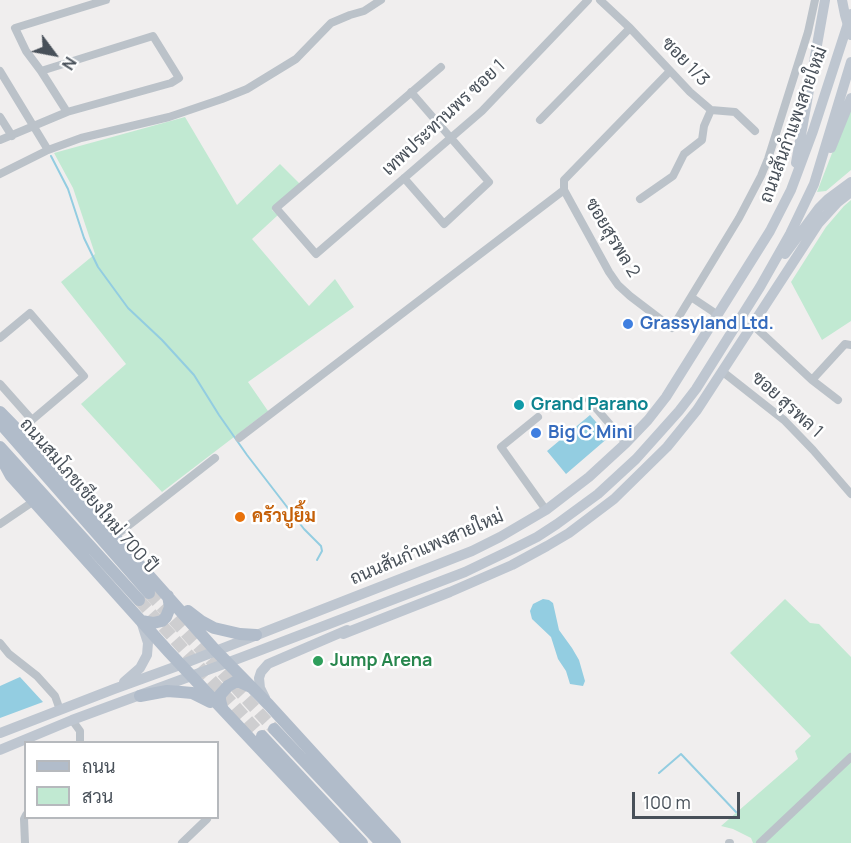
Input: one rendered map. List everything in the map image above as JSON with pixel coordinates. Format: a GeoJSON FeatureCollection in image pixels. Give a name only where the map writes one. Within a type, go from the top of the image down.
{"type":"FeatureCollection","features":[{"type":"Feature","properties":{"kind":"main road"},"geometry":{"type":"LineString","coordinates":[[791,190],[825,0]]}},
{"type":"Feature","properties":{"kind":"main road"},"geometry":{"type":"LineString","coordinates":[[842,0],[851,35]]}},
{"type":"Feature","properties":{"kind":"main road","name":"ถนนสันกำแพงสายใหม่"},"geometry":{"type":"LineString","coordinates":[[0,733],[472,551],[546,510],[589,477],[626,443],[666,397],[770,231],[791,190],[851,14]]}},
{"type":"Feature","properties":{"kind":"main road","name":"ถนนสันกำแพงสายใหม่"},"geometry":{"type":"LineString","coordinates":[[0,750],[72,720],[401,597],[494,559],[537,537],[579,508],[615,478],[656,438],[679,411],[696,389],[760,287],[790,234],[814,184],[851,62]]}},
{"type":"Feature","properties":{"kind":"main road"},"geometry":{"type":"LineString","coordinates":[[814,184],[851,98]]}},
{"type":"Feature","properties":{"kind":"main road"},"geometry":{"type":"LineString","coordinates":[[760,287],[819,208],[851,182]]}},
{"type":"Feature","properties":{"kind":"main road"},"geometry":{"type":"LineString","coordinates":[[268,705],[260,688],[259,678],[268,663],[492,574],[569,533],[614,499],[682,430],[818,224],[837,202],[851,192]]}},
{"type":"Feature","properties":{"kind":"main road"},"geometry":{"type":"LineString","coordinates":[[696,389],[720,375]]}},
{"type":"Feature","properties":{"kind":"main road"},"geometry":{"type":"LineString","coordinates":[[0,412],[115,536],[216,651],[395,843]]}},
{"type":"Feature","properties":{"kind":"main road","name":"ถนนสมโภชเชียงใหม่ 700 ปี"},"geometry":{"type":"LineString","coordinates":[[0,423],[144,597],[0,447]]}},
{"type":"Feature","properties":{"kind":"main road"},"geometry":{"type":"LineString","coordinates":[[635,480],[656,438]]}},
{"type":"Feature","properties":{"kind":"main road"},"geometry":{"type":"LineString","coordinates":[[0,456],[11,476],[180,665],[348,843]]}},
{"type":"Feature","properties":{"kind":"main road"},"geometry":{"type":"LineString","coordinates":[[494,559],[531,555]]}},
{"type":"Feature","properties":{"kind":"main road"},"geometry":{"type":"LineString","coordinates":[[141,621],[158,623],[166,617],[170,607],[168,596]]}},
{"type":"Feature","properties":{"kind":"main road"},"geometry":{"type":"LineString","coordinates":[[168,596],[214,628],[256,635]]}},
{"type":"Feature","properties":{"kind":"main road"},"geometry":{"type":"LineString","coordinates":[[342,634],[401,597]]}},
{"type":"Feature","properties":{"kind":"main road"},"geometry":{"type":"LineString","coordinates":[[114,689],[132,676],[145,661],[148,643],[141,621]]}},
{"type":"Feature","properties":{"kind":"main road"},"geometry":{"type":"LineString","coordinates":[[222,708],[220,695],[228,686],[234,682],[240,682],[251,687]]}},
{"type":"Feature","properties":{"kind":"main road"},"geometry":{"type":"LineString","coordinates":[[140,696],[167,691],[192,693],[222,708]]}},
{"type":"Feature","properties":{"kind":"main road"},"geometry":{"type":"LineString","coordinates":[[274,729],[381,843]]}},
{"type":"Feature","properties":{"kind":"main road"},"geometry":{"type":"LineString","coordinates":[[262,736],[362,843]]}},
{"type":"Feature","properties":{"kind":"street"},"geometry":{"type":"LineString","coordinates":[[67,112],[41,70],[26,51],[15,28],[106,0]]}},
{"type":"Feature","properties":{"kind":"street"},"geometry":{"type":"LineString","coordinates":[[0,174],[48,150],[81,138],[169,117],[247,88],[296,59],[331,23],[364,11],[381,0]]}},
{"type":"Feature","properties":{"kind":"street","name":"เทพประทานพร ซอย 1"},"geometry":{"type":"LineString","coordinates":[[411,92],[276,208],[316,254],[482,111],[588,0]]}},
{"type":"Feature","properties":{"kind":"street","name":"ซอย 1/3"},"geometry":{"type":"LineString","coordinates":[[600,0],[630,28],[690,92],[711,110],[735,112],[755,131]]}},
{"type":"Feature","properties":{"kind":"street"},"geometry":{"type":"LineString","coordinates":[[718,315],[691,297],[761,176],[808,32],[815,0]]}},
{"type":"Feature","properties":{"kind":"street"},"geometry":{"type":"LineString","coordinates":[[540,120],[630,28]]}},
{"type":"Feature","properties":{"kind":"street"},"geometry":{"type":"LineString","coordinates":[[0,140],[67,112],[171,83],[179,78],[153,36],[41,70]]}},
{"type":"Feature","properties":{"kind":"street"},"geometry":{"type":"LineString","coordinates":[[404,178],[444,224],[489,182],[411,92],[441,67]]}},
{"type":"Feature","properties":{"kind":"street","name":"ซอยสุรพล 2"},"geometry":{"type":"LineString","coordinates":[[670,71],[564,180],[564,189],[609,272],[630,296],[672,328],[691,297]]}},
{"type":"Feature","properties":{"kind":"street"},"geometry":{"type":"LineString","coordinates":[[0,72],[48,150]]}},
{"type":"Feature","properties":{"kind":"street"},"geometry":{"type":"LineString","coordinates":[[640,199],[673,176],[684,154],[702,140],[704,126],[711,110]]}},
{"type":"Feature","properties":{"kind":"street"},"geometry":{"type":"LineString","coordinates":[[0,117],[12,136]]}},
{"type":"Feature","properties":{"kind":"street"},"geometry":{"type":"LineString","coordinates":[[239,438],[564,189]]}},
{"type":"Feature","properties":{"kind":"street"},"geometry":{"type":"LineString","coordinates":[[0,338],[30,313],[84,375],[32,420],[0,384]]}},
{"type":"Feature","properties":{"kind":"street"},"geometry":{"type":"LineString","coordinates":[[753,325],[812,380],[838,400]]}},
{"type":"Feature","properties":{"kind":"street"},"geometry":{"type":"LineString","coordinates":[[812,380],[845,344],[851,345]]}},
{"type":"Feature","properties":{"kind":"street","name":"ซอย สุรพล 1"},"geometry":{"type":"LineString","coordinates":[[720,375],[784,420],[851,494]]}},
{"type":"Feature","properties":{"kind":"street"},"geometry":{"type":"LineString","coordinates":[[589,400],[626,443]]}},
{"type":"Feature","properties":{"kind":"street"},"geometry":{"type":"LineString","coordinates":[[538,417],[501,447],[546,510]]}},
{"type":"Feature","properties":{"kind":"street"},"geometry":{"type":"LineString","coordinates":[[115,536],[215,458]]}},
{"type":"Feature","properties":{"kind":"street"},"geometry":{"type":"LineString","coordinates":[[0,524],[34,501]]}},
{"type":"Feature","properties":{"kind":"street"},"geometry":{"type":"LineString","coordinates":[[0,643],[9,654],[37,676],[55,696],[60,710]]}},
{"type":"Feature","properties":{"kind":"street"},"geometry":{"type":"LineString","coordinates":[[72,720],[80,731],[80,741]]}},
{"type":"Feature","properties":{"kind":"street"},"geometry":{"type":"LineString","coordinates":[[760,843],[851,757]]}},
{"type":"Feature","properties":{"kind":"street"},"geometry":{"type":"LineString","coordinates":[[24,819],[26,843]]}},
{"type":"Feature","properties":{"kind":"street"},"geometry":{"type":"LineString","coordinates":[[182,843],[207,819]]}},
{"type":"Feature","properties":{"kind":"green space"},"geometry":{"type":"Polygon","coordinates":[[[851,104],[851,170],[826,191],[817,192],[851,104]]]}},
{"type":"Feature","properties":{"kind":"green space"},"geometry":{"type":"Polygon","coordinates":[[[185,117],[237,205],[280,164],[301,185],[272,210],[278,215],[252,239],[309,306],[335,279],[354,307],[248,382],[268,411],[162,492],[81,404],[126,364],[61,282],[95,254],[73,188],[54,153],[185,117]]]}},
{"type":"Feature","properties":{"kind":"green space"},"geometry":{"type":"Polygon","coordinates":[[[851,200],[851,321],[822,340],[791,282],[826,227],[851,200]]]}},
{"type":"Feature","properties":{"kind":"green space"},"geometry":{"type":"Polygon","coordinates":[[[785,599],[810,623],[819,624],[851,657],[851,843],[753,843],[751,838],[721,826],[798,759],[795,751],[811,736],[730,653],[785,599]]]}},
{"type":"Feature","properties":{"kind":"water"},"geometry":{"type":"Polygon","coordinates":[[[590,415],[609,437],[566,474],[547,451],[590,415]]]}},
{"type":"Feature","properties":{"kind":"water"},"geometry":{"type":"Polygon","coordinates":[[[543,599],[553,603],[559,630],[579,660],[585,681],[583,686],[570,684],[551,637],[532,619],[530,611],[533,604],[543,599]]]}},
{"type":"Feature","properties":{"kind":"water"},"geometry":{"type":"Polygon","coordinates":[[[20,677],[43,702],[0,718],[0,686],[20,677]]]}},
{"type":"Feature","properties":{"kind":"waterway"},"geometry":{"type":"LineString","coordinates":[[51,156],[68,189],[84,238],[98,267],[128,308],[194,375],[247,455],[304,529],[321,546],[322,551],[317,560]]}},
{"type":"Feature","properties":{"kind":"waterway"},"geometry":{"type":"LineString","coordinates":[[659,773],[681,754],[736,812]]}},
{"type":"Feature","properties":{"kind":"tunnel"},"geometry":{"type":"LineString","coordinates":[[149,593],[274,729]]}},
{"type":"Feature","properties":{"kind":"tunnel"},"geometry":{"type":"LineString","coordinates":[[139,600],[262,736]]}},
{"type":"Feature","properties":{"kind":"place","name":"Grassyland Ltd."},"geometry":{"type":"Point","coordinates":[628,324]}},
{"type":"Feature","properties":{"kind":"place","name":"Grand Parano"},"geometry":{"type":"Point","coordinates":[519,405]}},
{"type":"Feature","properties":{"kind":"place","name":"Big C Mini"},"geometry":{"type":"Point","coordinates":[536,433]}},
{"type":"Feature","properties":{"kind":"place","name":"ครัวปูยิ้ม"},"geometry":{"type":"Point","coordinates":[240,517]}},
{"type":"Feature","properties":{"kind":"place","name":"Jump Arena"},"geometry":{"type":"Point","coordinates":[318,661]}}]}
